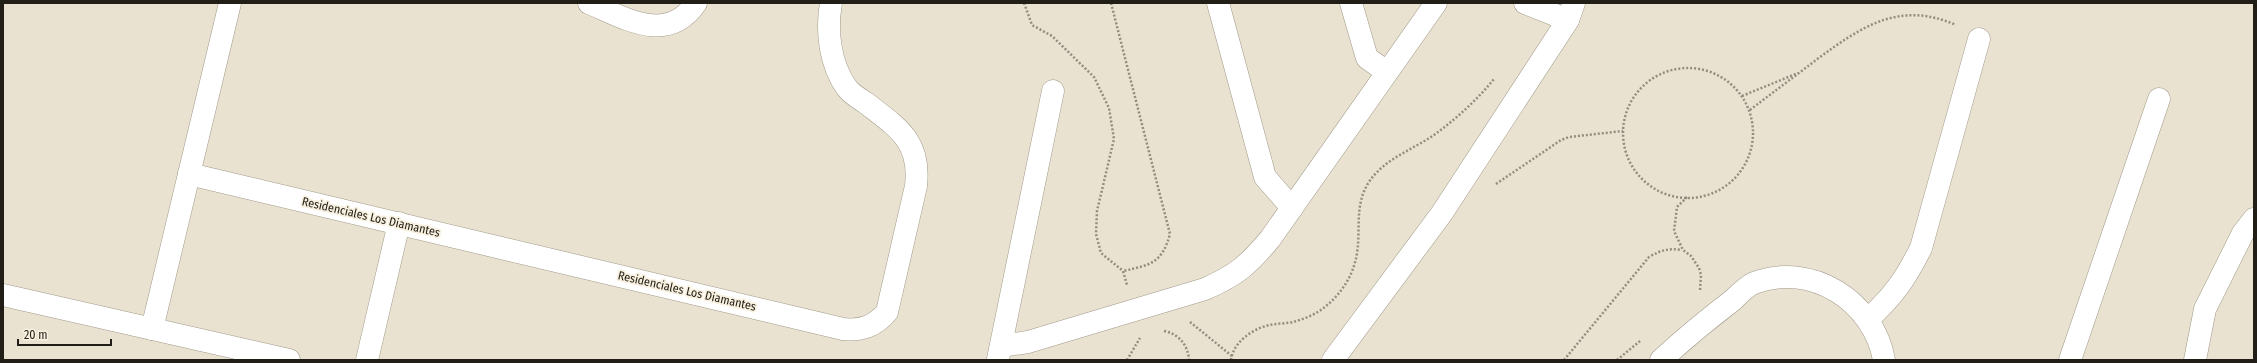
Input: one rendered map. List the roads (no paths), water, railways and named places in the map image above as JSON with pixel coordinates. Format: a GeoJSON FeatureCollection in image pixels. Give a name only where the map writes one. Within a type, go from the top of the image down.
{"type":"FeatureCollection","features":[{"type":"Feature","properties":{"kind":"street"},"geometry":{"type":"LineString","coordinates":[[152,329],[230,3]]}},
{"type":"Feature","properties":{"kind":"street"},"geometry":{"type":"LineString","coordinates":[[589,3],[643,25],[664,26],[684,17],[696,3]]}},
{"type":"Feature","properties":{"kind":"street","name":"Residenciales Los Diamantes"},"geometry":{"type":"LineString","coordinates":[[189,174],[843,329],[860,330],[875,323],[887,312],[916,186],[918,171],[913,150],[902,131],[848,89],[837,70],[831,49],[828,28],[831,3]]}},
{"type":"Feature","properties":{"kind":"street"},"geometry":{"type":"LineString","coordinates":[[1218,3],[1265,177],[1292,208]]}},
{"type":"Feature","properties":{"kind":"street"},"geometry":{"type":"LineString","coordinates":[[1352,3],[1367,58],[1387,72]]}},
{"type":"Feature","properties":{"kind":"street"},"geometry":{"type":"LineString","coordinates":[[1000,353],[1028,342],[1205,289],[1230,278],[1249,264],[1292,208],[1436,3]]}},
{"type":"Feature","properties":{"kind":"street"},"geometry":{"type":"LineString","coordinates":[[1333,360],[1442,213],[1571,12],[1526,3]]}},
{"type":"Feature","properties":{"kind":"street"},"geometry":{"type":"LineString","coordinates":[[1868,319],[1890,299],[1908,275],[1921,248],[1979,38]]}},
{"type":"Feature","properties":{"kind":"street"},"geometry":{"type":"LineString","coordinates":[[1000,353],[1052,91]]}},
{"type":"Feature","properties":{"kind":"street"},"geometry":{"type":"LineString","coordinates":[[2070,360],[2158,99]]}},
{"type":"Feature","properties":{"kind":"street"},"geometry":{"type":"LineString","coordinates":[[2195,360],[2205,309],[2243,233],[2254,219]]}},
{"type":"Feature","properties":{"kind":"street"},"geometry":{"type":"LineString","coordinates":[[366,360],[399,223]]}},
{"type":"Feature","properties":{"kind":"street"},"geometry":{"type":"LineString","coordinates":[[1661,360],[1753,283],[1776,278],[1799,278],[1821,283],[1842,293],[1859,308],[1868,319],[1882,347],[1884,360]]}},
{"type":"Feature","properties":{"kind":"street"},"geometry":{"type":"LineString","coordinates":[[3,295],[289,360]]}}]}
